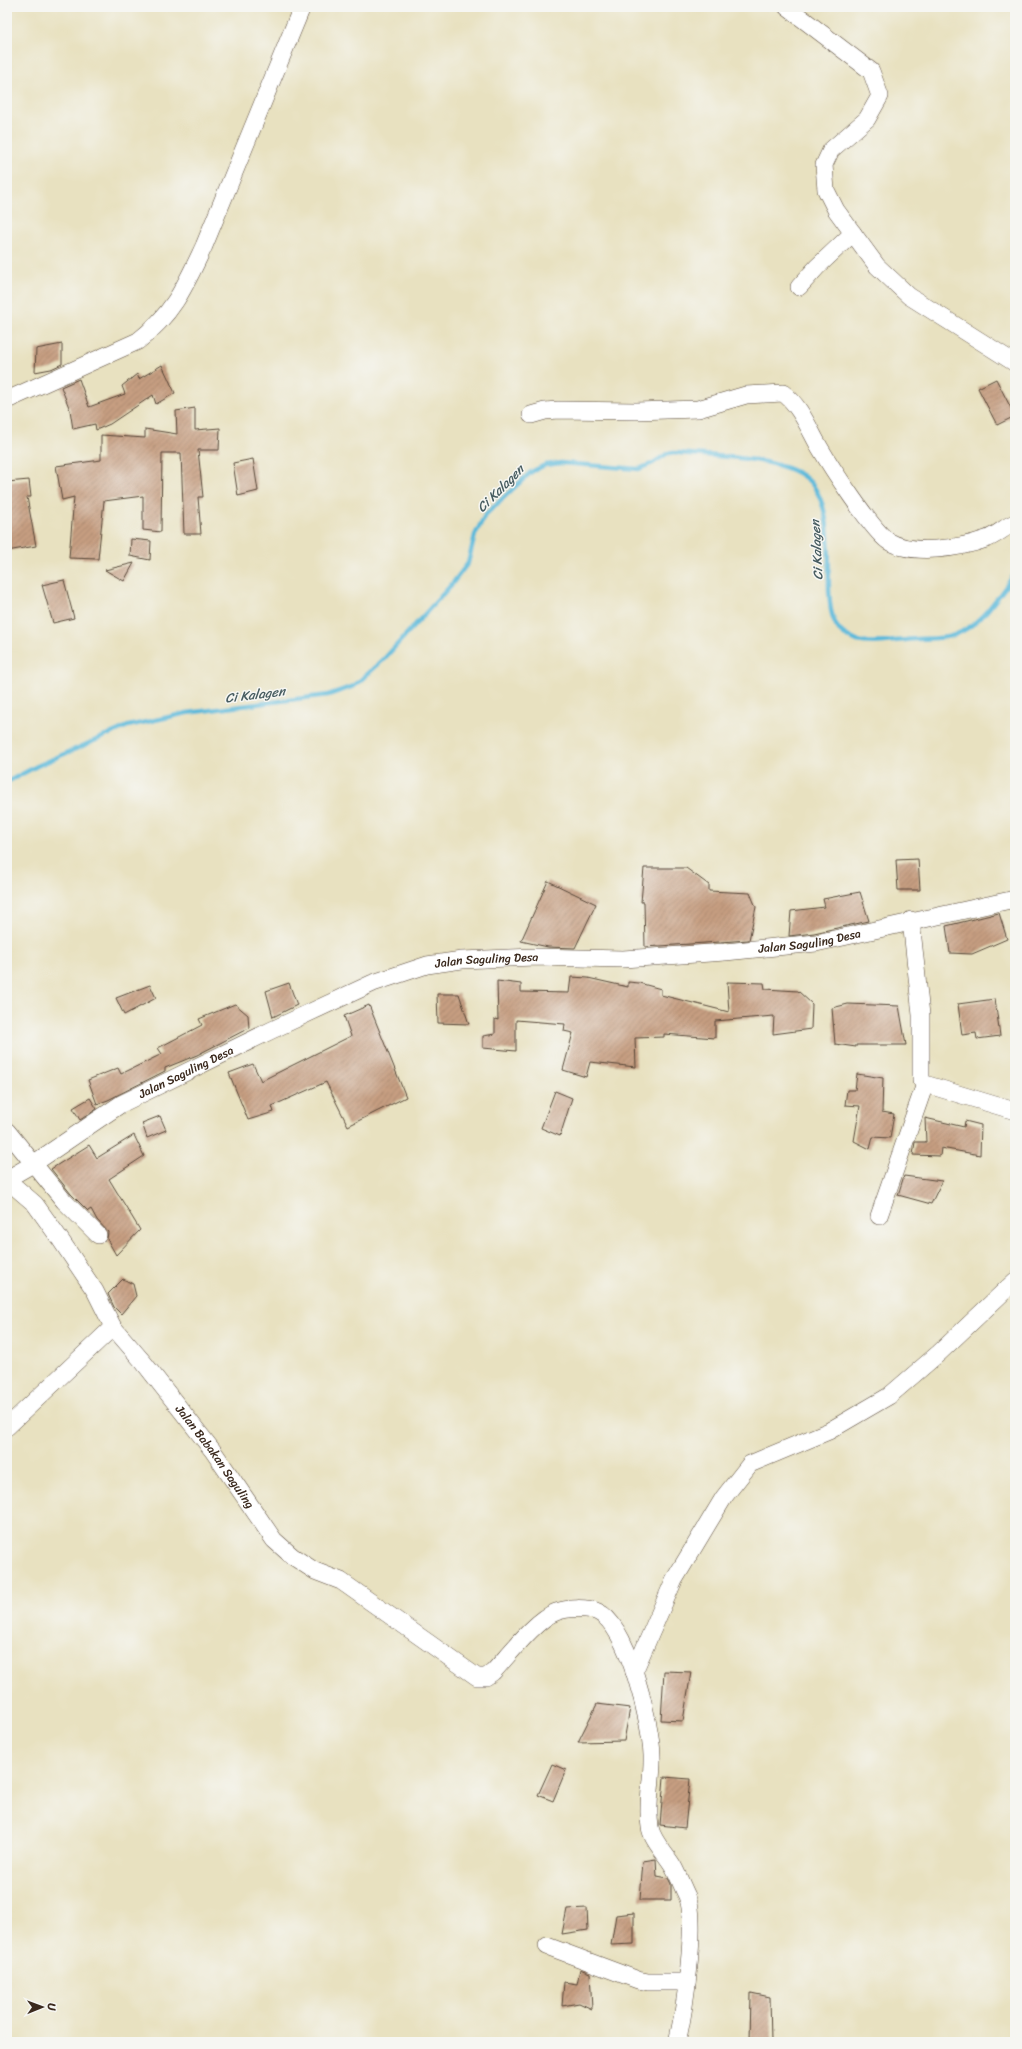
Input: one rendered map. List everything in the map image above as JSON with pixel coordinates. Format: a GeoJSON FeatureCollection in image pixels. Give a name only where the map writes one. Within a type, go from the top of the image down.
{"type":"FeatureCollection","features":[{"type":"Feature","properties":{"kind":"street"},"geometry":{"type":"LineString","coordinates":[[7,400],[138,341],[156,327],[172,307],[186,285],[204,246],[302,7]]}},
{"type":"Feature","properties":{"kind":"street"},"geometry":{"type":"LineString","coordinates":[[787,7],[871,71],[878,86],[880,96],[867,119],[831,150],[824,165],[826,190],[836,210],[877,266],[909,296],[1015,363]]}},
{"type":"Feature","properties":{"kind":"street"},"geometry":{"type":"LineString","coordinates":[[799,287],[817,267],[853,233]]}},
{"type":"Feature","properties":{"kind":"street"},"geometry":{"type":"LineString","coordinates":[[531,415],[545,411],[558,410],[636,411],[698,409],[746,395],[783,393],[795,405],[822,453],[860,506],[888,541],[900,546],[912,548],[946,548],[985,539],[1000,533],[1015,523]]}},
{"type":"Feature","properties":{"kind":"street","name":"Jalan Saguling Desa"},"geometry":{"type":"LineString","coordinates":[[7,1180],[121,1104],[366,986],[427,965],[462,960],[535,957],[623,959],[725,952],[816,943],[911,920],[970,910],[1015,899]]}},
{"type":"Feature","properties":{"kind":"street"},"geometry":{"type":"LineString","coordinates":[[911,920],[921,1015],[920,1078],[925,1084],[1015,1111]]}},
{"type":"Feature","properties":{"kind":"street"},"geometry":{"type":"LineString","coordinates":[[879,1216],[925,1084]]}},
{"type":"Feature","properties":{"kind":"street"},"geometry":{"type":"LineString","coordinates":[[7,1131],[64,1201],[98,1235]]}},
{"type":"Feature","properties":{"kind":"street","name":"Jalan Babakan Saguling"},"geometry":{"type":"LineString","coordinates":[[7,1180],[35,1204],[95,1291],[113,1327],[144,1363],[213,1451],[274,1540],[292,1556],[315,1571],[341,1581],[477,1677],[486,1677],[493,1672],[541,1620],[556,1612],[577,1609],[598,1612],[609,1621],[621,1636],[634,1672]]}},
{"type":"Feature","properties":{"kind":"street"},"geometry":{"type":"LineString","coordinates":[[677,2042],[683,2020],[691,1932],[688,1898],[673,1866],[650,1828],[649,1802],[652,1755],[648,1721],[634,1672],[674,1580],[724,1497],[750,1464],[828,1431],[889,1396],[939,1353],[1015,1281]]}},
{"type":"Feature","properties":{"kind":"street"},"geometry":{"type":"LineString","coordinates":[[7,1427],[113,1327]]}},
{"type":"Feature","properties":{"kind":"street"},"geometry":{"type":"LineString","coordinates":[[547,1946],[638,1980],[648,1982],[687,1982]]}},
{"type":"Feature","properties":{"kind":"building"},"geometry":{"type":"Polygon","coordinates":[[[62,344],[62,364],[51,369],[35,372],[36,349],[62,344]]]}},
{"type":"Feature","properties":{"kind":"building"},"geometry":{"type":"Polygon","coordinates":[[[162,365],[175,393],[156,404],[153,395],[110,424],[96,430],[95,424],[73,429],[70,410],[61,387],[79,379],[89,407],[125,394],[122,386],[137,374],[139,379],[162,365]]]}},
{"type":"Feature","properties":{"kind":"building"},"geometry":{"type":"Polygon","coordinates":[[[996,379],[1015,416],[997,425],[978,388],[996,379]]]}},
{"type":"Feature","properties":{"kind":"building"},"geometry":{"type":"Polygon","coordinates":[[[195,408],[195,430],[220,428],[219,450],[198,450],[203,497],[198,497],[201,534],[184,534],[181,453],[162,453],[161,532],[143,530],[143,496],[104,501],[98,559],[69,558],[74,497],[62,500],[56,466],[101,460],[101,435],[145,438],[145,429],[177,434],[176,411],[195,408]]]}},
{"type":"Feature","properties":{"kind":"building"},"geometry":{"type":"Polygon","coordinates":[[[253,459],[258,491],[238,496],[233,463],[253,459]]]}},
{"type":"Feature","properties":{"kind":"building"},"geometry":{"type":"Polygon","coordinates":[[[29,480],[31,497],[27,497],[36,546],[7,551],[7,482],[29,480]]]}},
{"type":"Feature","properties":{"kind":"building"},"geometry":{"type":"Polygon","coordinates":[[[131,539],[151,541],[150,560],[130,556],[131,539]]]}},
{"type":"Feature","properties":{"kind":"building"},"geometry":{"type":"Polygon","coordinates":[[[134,563],[124,581],[105,570],[134,563]]]}},
{"type":"Feature","properties":{"kind":"building"},"geometry":{"type":"Polygon","coordinates":[[[64,580],[74,618],[53,623],[42,585],[64,580]]]}},
{"type":"Feature","properties":{"kind":"building"},"geometry":{"type":"Polygon","coordinates":[[[918,859],[920,890],[898,890],[896,860],[918,859]]]}},
{"type":"Feature","properties":{"kind":"building"},"geometry":{"type":"Polygon","coordinates":[[[644,868],[686,868],[709,885],[709,891],[750,893],[756,907],[749,940],[645,947],[644,902],[641,902],[644,868]]]}},
{"type":"Feature","properties":{"kind":"building"},"geometry":{"type":"Polygon","coordinates":[[[548,881],[596,904],[575,948],[548,947],[521,941],[548,881]]]}},
{"type":"Feature","properties":{"kind":"building"},"geometry":{"type":"Polygon","coordinates":[[[860,892],[869,921],[814,933],[789,936],[791,911],[825,907],[823,899],[860,892]]]}},
{"type":"Feature","properties":{"kind":"building"},"geometry":{"type":"Polygon","coordinates":[[[999,913],[1007,939],[972,954],[950,953],[946,926],[999,913]]]}},
{"type":"Feature","properties":{"kind":"building"},"geometry":{"type":"Polygon","coordinates":[[[571,977],[588,978],[628,987],[628,982],[639,983],[661,989],[661,995],[729,1012],[727,982],[764,983],[765,989],[798,991],[812,1004],[811,1029],[773,1034],[774,1016],[715,1021],[715,1038],[664,1034],[664,1037],[635,1038],[636,1067],[590,1062],[586,1077],[563,1070],[573,1033],[564,1031],[565,1024],[516,1020],[516,1051],[483,1048],[483,1036],[495,1034],[495,1019],[498,1020],[497,981],[521,984],[521,992],[569,993],[571,977]]]}},
{"type":"Feature","properties":{"kind":"building"},"geometry":{"type":"Polygon","coordinates":[[[289,983],[297,1005],[273,1017],[266,991],[289,983]]]}},
{"type":"Feature","properties":{"kind":"building"},"geometry":{"type":"Polygon","coordinates":[[[150,985],[156,998],[124,1015],[116,998],[150,985]]]}},
{"type":"Feature","properties":{"kind":"building"},"geometry":{"type":"Polygon","coordinates":[[[437,994],[459,994],[469,1024],[438,1023],[437,994]]]}},
{"type":"Feature","properties":{"kind":"building"},"geometry":{"type":"Polygon","coordinates":[[[995,999],[1000,1036],[977,1039],[976,1033],[962,1035],[958,1004],[995,999]]]}},
{"type":"Feature","properties":{"kind":"building"},"geometry":{"type":"Polygon","coordinates":[[[235,1004],[248,1015],[249,1028],[197,1055],[165,1068],[165,1071],[108,1100],[97,1104],[88,1080],[118,1068],[121,1074],[162,1054],[158,1048],[202,1025],[199,1019],[235,1004]]]}},
{"type":"Feature","properties":{"kind":"building"},"geometry":{"type":"Polygon","coordinates":[[[848,1004],[899,1006],[906,1045],[856,1045],[856,1047],[835,1044],[832,1008],[848,1004]]]}},
{"type":"Feature","properties":{"kind":"building"},"geometry":{"type":"Polygon","coordinates":[[[369,1005],[406,1097],[348,1126],[326,1082],[272,1106],[274,1112],[248,1120],[229,1073],[253,1064],[261,1081],[351,1036],[344,1016],[369,1005]]]}},
{"type":"Feature","properties":{"kind":"building"},"geometry":{"type":"Polygon","coordinates":[[[857,1074],[883,1078],[882,1112],[894,1114],[890,1138],[873,1137],[870,1149],[854,1141],[860,1106],[845,1105],[847,1090],[855,1090],[857,1074]]]}},
{"type":"Feature","properties":{"kind":"building"},"geometry":{"type":"Polygon","coordinates":[[[555,1091],[572,1098],[560,1136],[541,1128],[555,1091]]]}},
{"type":"Feature","properties":{"kind":"building"},"geometry":{"type":"Polygon","coordinates":[[[90,1098],[97,1109],[80,1120],[73,1108],[90,1098]]]}},
{"type":"Feature","properties":{"kind":"building"},"geometry":{"type":"Polygon","coordinates":[[[160,1116],[166,1130],[147,1138],[142,1123],[160,1116]]]}},
{"type":"Feature","properties":{"kind":"building"},"geometry":{"type":"Polygon","coordinates":[[[925,1118],[964,1127],[965,1121],[981,1125],[980,1155],[941,1148],[940,1156],[913,1155],[915,1142],[926,1142],[925,1118]]]}},
{"type":"Feature","properties":{"kind":"building"},"geometry":{"type":"Polygon","coordinates":[[[134,1135],[144,1156],[109,1179],[140,1230],[116,1255],[107,1239],[108,1232],[97,1220],[91,1209],[88,1211],[71,1194],[51,1169],[89,1145],[97,1158],[134,1135]]]}},
{"type":"Feature","properties":{"kind":"building"},"geometry":{"type":"Polygon","coordinates":[[[904,1176],[942,1181],[931,1204],[898,1195],[904,1176]]]}},
{"type":"Feature","properties":{"kind":"building"},"geometry":{"type":"Polygon","coordinates":[[[123,1279],[133,1284],[136,1296],[121,1314],[114,1307],[108,1294],[123,1279]]]}},
{"type":"Feature","properties":{"kind":"building"},"geometry":{"type":"Polygon","coordinates":[[[664,1671],[691,1672],[683,1721],[661,1720],[664,1671]]]}},
{"type":"Feature","properties":{"kind":"building"},"geometry":{"type":"Polygon","coordinates":[[[597,1704],[630,1708],[624,1741],[578,1742],[597,1704]]]}},
{"type":"Feature","properties":{"kind":"building"},"geometry":{"type":"Polygon","coordinates":[[[552,1764],[566,1770],[553,1801],[538,1795],[552,1764]]]}},
{"type":"Feature","properties":{"kind":"building"},"geometry":{"type":"Polygon","coordinates":[[[664,1777],[690,1779],[685,1828],[660,1825],[664,1777]]]}},
{"type":"Feature","properties":{"kind":"building"},"geometry":{"type":"Polygon","coordinates":[[[656,1859],[657,1876],[668,1878],[671,1884],[671,1900],[640,1900],[643,1861],[656,1859]]]}},
{"type":"Feature","properties":{"kind":"building"},"geometry":{"type":"Polygon","coordinates":[[[587,1908],[588,1930],[562,1934],[567,1909],[587,1908]]]}},
{"type":"Feature","properties":{"kind":"building"},"geometry":{"type":"Polygon","coordinates":[[[634,1913],[634,1944],[611,1945],[616,1915],[634,1913]]]}},
{"type":"Feature","properties":{"kind":"building"},"geometry":{"type":"Polygon","coordinates":[[[580,1969],[590,1973],[592,2009],[579,2003],[562,2006],[564,1982],[577,1984],[580,1969]]]}},
{"type":"Feature","properties":{"kind":"building"},"geometry":{"type":"Polygon","coordinates":[[[751,1993],[770,1997],[771,2042],[750,2042],[751,1993]]]}},
{"type":"Feature","properties":{"kind":"waterway","name":"Ci Kalagen"},"geometry":{"type":"LineString","coordinates":[[7,782],[37,766],[128,726],[187,713],[328,695],[354,686],[383,660],[452,584],[468,563],[475,535],[485,515],[531,472],[545,465],[561,463],[639,469],[653,463],[668,453],[679,453],[749,459],[767,462],[799,473],[810,482],[823,505],[828,533],[829,590],[833,617],[840,630],[857,641],[869,643],[949,637],[964,631],[981,618],[1015,574]]}}]}
